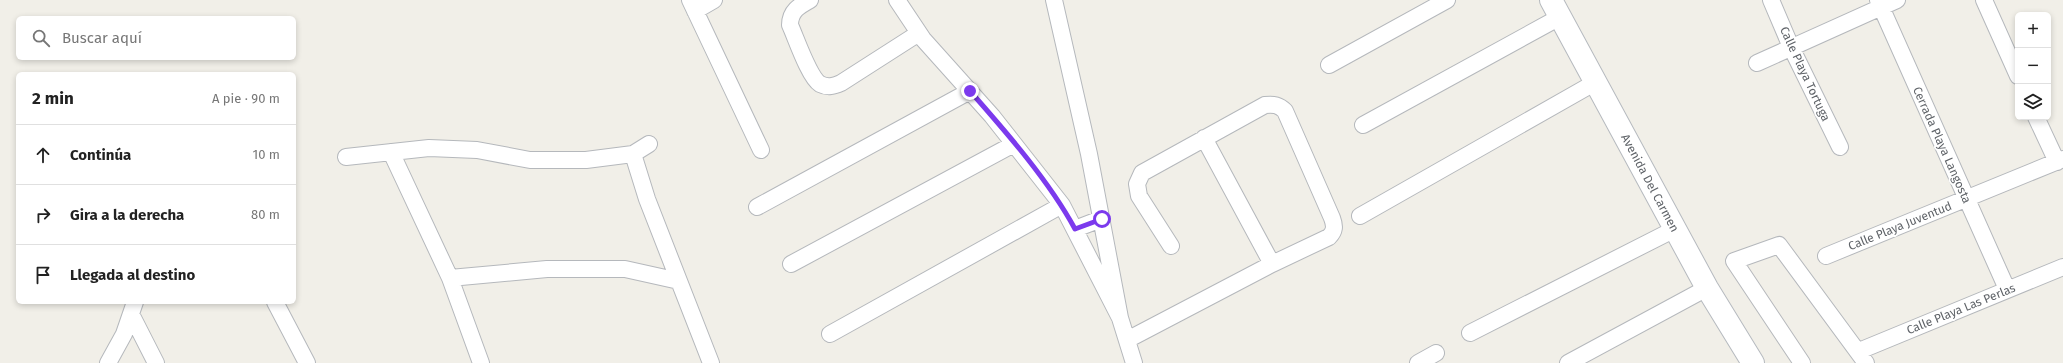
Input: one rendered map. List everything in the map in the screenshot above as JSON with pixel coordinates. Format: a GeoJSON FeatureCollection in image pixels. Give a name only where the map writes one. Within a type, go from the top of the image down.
{"type":"FeatureCollection","features":[{"type":"Feature","properties":{"kind":"main road","name":"Avenida Del Carmen"},"geometry":{"type":"LineString","coordinates":[[1555,8],[1707,288],[1752,363]]}},
{"type":"Feature","properties":{"kind":"street"},"geometry":{"type":"LineString","coordinates":[[714,0],[692,5],[761,150]]}},
{"type":"Feature","properties":{"kind":"street"},"geometry":{"type":"LineString","coordinates":[[810,0],[796,10],[790,19],[790,25],[814,79],[824,86],[832,87],[842,83],[919,33]]}},
{"type":"Feature","properties":{"kind":"street"},"geometry":{"type":"LineString","coordinates":[[897,0],[919,33],[970,91],[1062,205],[1120,318]]}},
{"type":"Feature","properties":{"kind":"street"},"geometry":{"type":"LineString","coordinates":[[1054,0],[1089,154],[1120,318],[1134,363]]}},
{"type":"Feature","properties":{"kind":"street"},"geometry":{"type":"LineString","coordinates":[[1329,65],[1447,0]]}},
{"type":"Feature","properties":{"kind":"street","name":"Calle Playa Tortuga"},"geometry":{"type":"LineString","coordinates":[[1771,0],[1791,48],[1840,147]]}},
{"type":"Feature","properties":{"kind":"street"},"geometry":{"type":"LineString","coordinates":[[1757,63],[1791,48],[1880,3],[1897,0]]}},
{"type":"Feature","properties":{"kind":"street"},"geometry":{"type":"LineString","coordinates":[[1984,0],[2015,69]]}},
{"type":"Feature","properties":{"kind":"street","name":"Cerrada Playa Langosta"},"geometry":{"type":"LineString","coordinates":[[1880,3],[2007,289]]}},
{"type":"Feature","properties":{"kind":"street"},"geometry":{"type":"LineString","coordinates":[[1363,125],[1555,8]]}},
{"type":"Feature","properties":{"kind":"street"},"geometry":{"type":"LineString","coordinates":[[1360,216],[1596,82]]}},
{"type":"Feature","properties":{"kind":"street"},"geometry":{"type":"LineString","coordinates":[[756,207],[970,91]]}},
{"type":"Feature","properties":{"kind":"street"},"geometry":{"type":"LineString","coordinates":[[1127,340],[1272,264],[1329,237],[1334,229],[1332,218],[1285,111],[1277,106],[1265,105],[1142,173],[1136,184],[1139,196],[1171,246]]}},
{"type":"Feature","properties":{"kind":"street"},"geometry":{"type":"LineString","coordinates":[[2038,120],[2060,160]]}},
{"type":"Feature","properties":{"kind":"street"},"geometry":{"type":"LineString","coordinates":[[1204,138],[1272,264]]}},
{"type":"Feature","properties":{"kind":"street"},"geometry":{"type":"LineString","coordinates":[[346,157],[429,148],[477,150],[530,160],[586,160],[633,154],[649,144]]}},
{"type":"Feature","properties":{"kind":"street"},"geometry":{"type":"LineString","coordinates":[[791,264],[1014,144]]}},
{"type":"Feature","properties":{"kind":"street"},"geometry":{"type":"LineString","coordinates":[[391,152],[450,278],[481,363]]}},
{"type":"Feature","properties":{"kind":"street"},"geometry":{"type":"LineString","coordinates":[[633,154],[647,199],[712,363]]}},
{"type":"Feature","properties":{"kind":"street","name":"Calle Playa Juventud"},"geometry":{"type":"LineString","coordinates":[[1826,256],[2060,160]]}},
{"type":"Feature","properties":{"kind":"street"},"geometry":{"type":"LineString","coordinates":[[830,334],[1062,205]]}},
{"type":"Feature","properties":{"kind":"street"},"geometry":{"type":"LineString","coordinates":[[1075,229],[1102,219]]}},
{"type":"Feature","properties":{"kind":"street"},"geometry":{"type":"LineString","coordinates":[[1470,333],[1675,229]]}},
{"type":"Feature","properties":{"kind":"street"},"geometry":{"type":"LineString","coordinates":[[1802,363],[1734,261],[1779,245],[1862,357]]}},
{"type":"Feature","properties":{"kind":"street","name":"Calle Playa Las Perlas"},"geometry":{"type":"LineString","coordinates":[[1862,357],[2007,289],[2063,267]]}},
{"type":"Feature","properties":{"kind":"street"},"geometry":{"type":"LineString","coordinates":[[450,278],[547,269],[625,269],[679,281]]}},
{"type":"Feature","properties":{"kind":"street"},"geometry":{"type":"LineString","coordinates":[[1568,363],[1707,288]]}},
{"type":"Feature","properties":{"kind":"street"},"geometry":{"type":"LineString","coordinates":[[276,304],[307,363]]}},
{"type":"Feature","properties":{"kind":"street"},"geometry":{"type":"LineString","coordinates":[[108,363],[124,334],[133,308]]}},
{"type":"Feature","properties":{"kind":"street"},"geometry":{"type":"LineString","coordinates":[[133,308],[156,363]]}},
{"type":"Feature","properties":{"kind":"street"},"geometry":{"type":"LineString","coordinates":[[1418,363],[1436,353]]}},
{"type":"Feature","properties":{"kind":"route"},"geometry":{"type":"LineString","coordinates":[[970,91],[992,116],[1062,205],[1075,229],[1102,219]]}}]}
